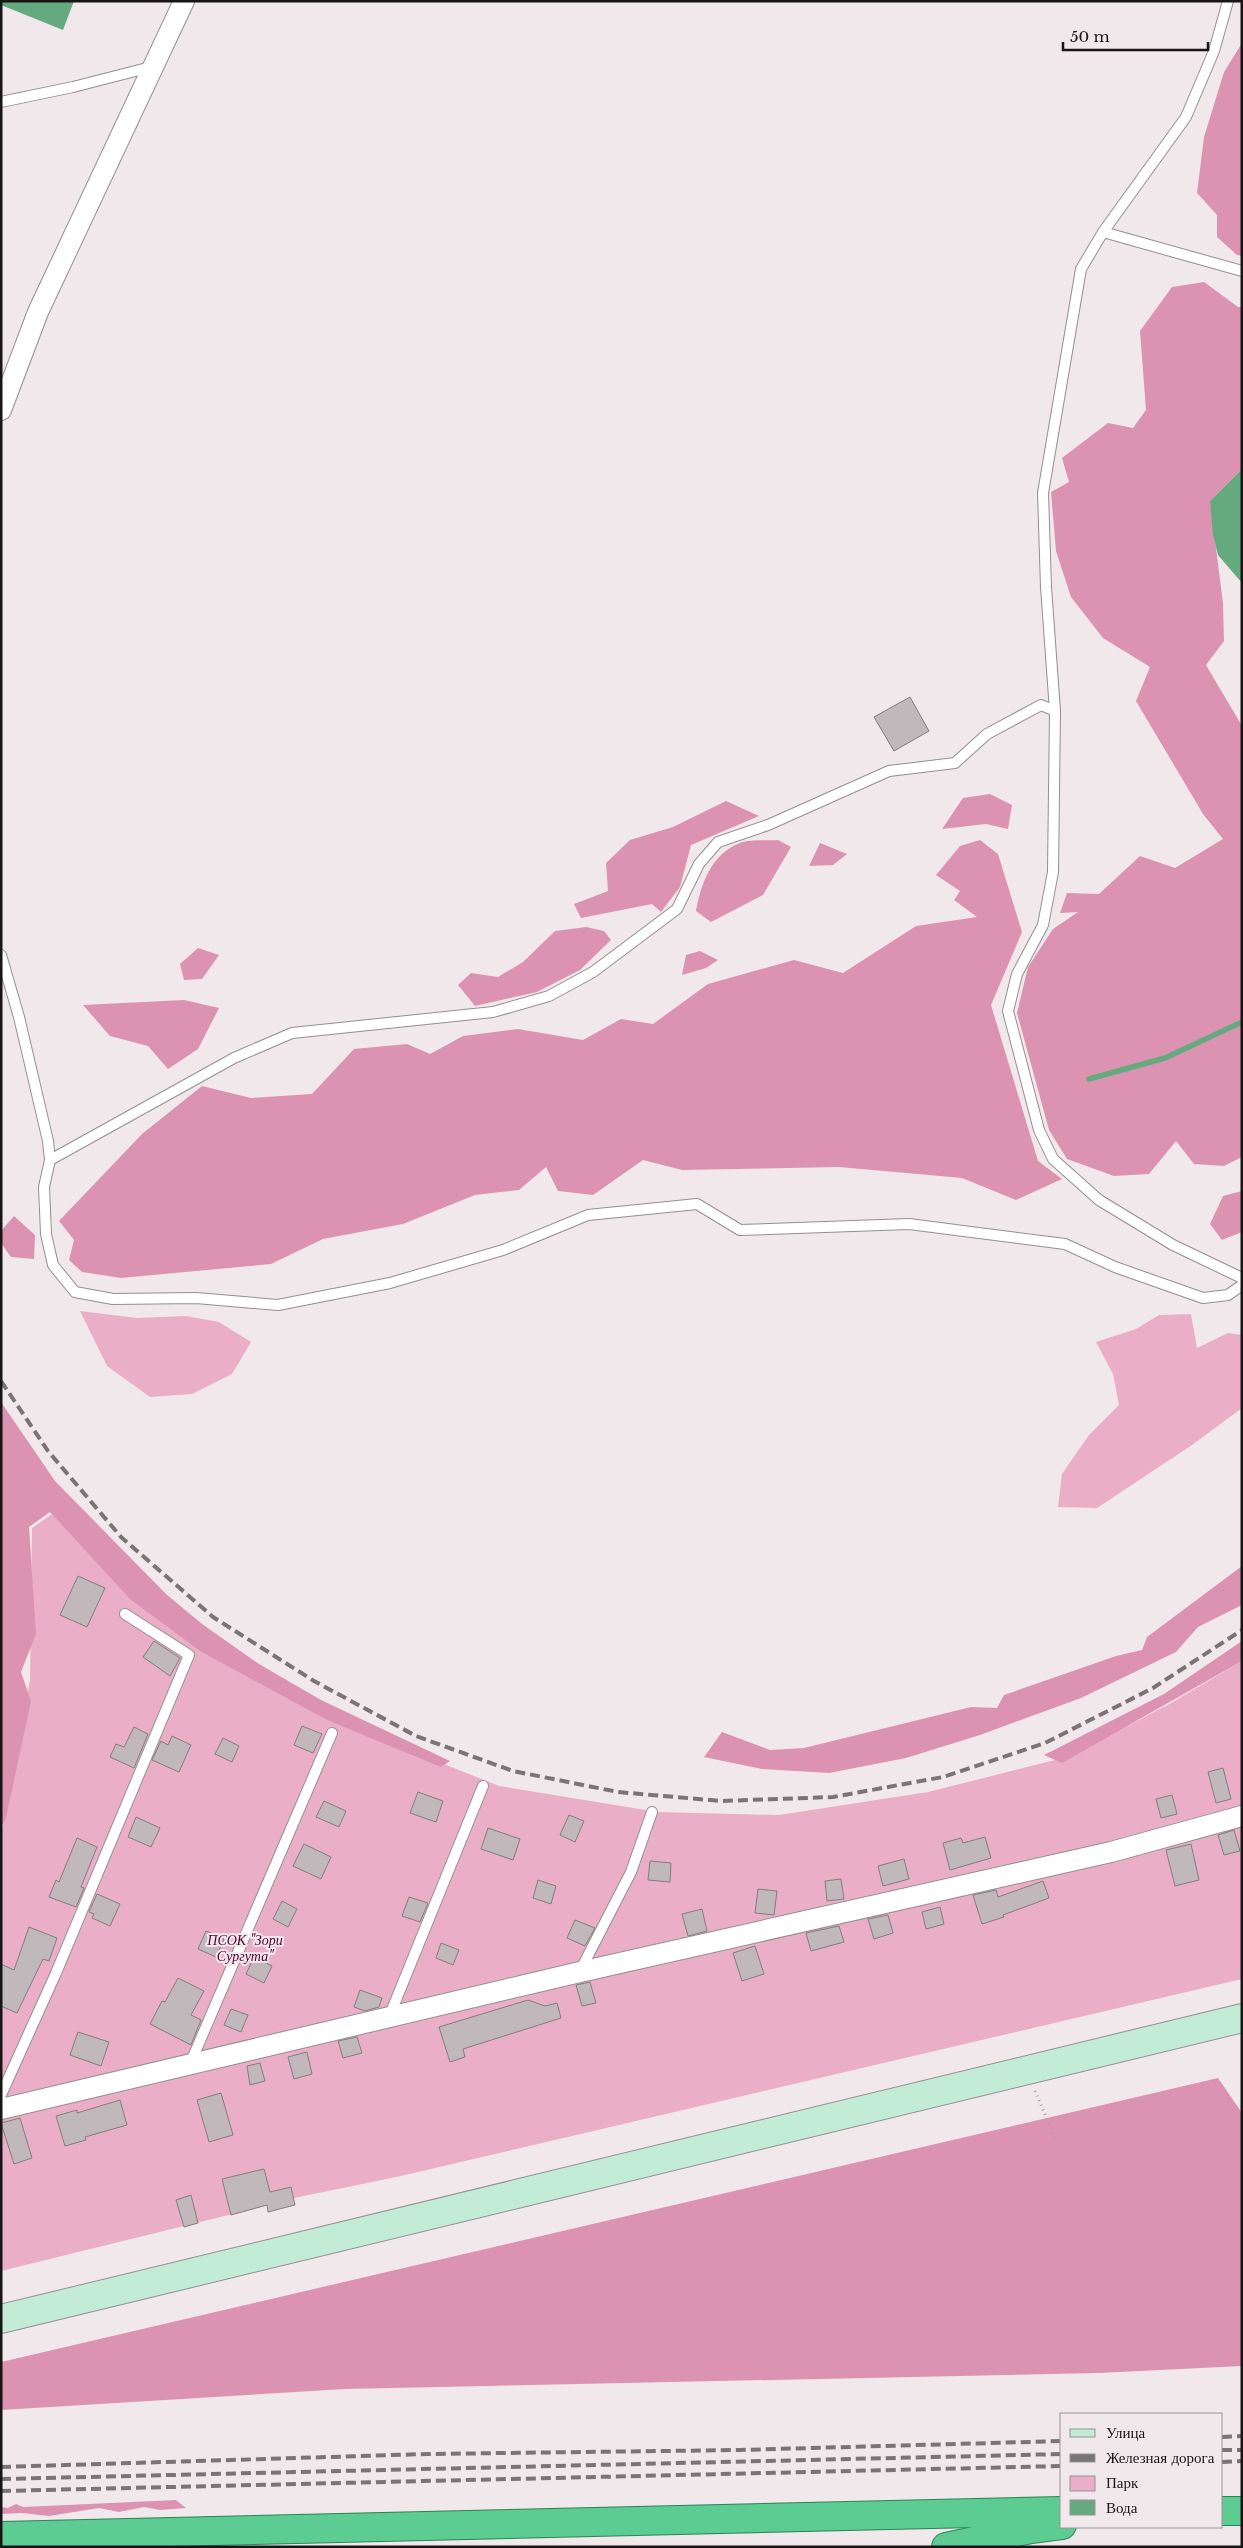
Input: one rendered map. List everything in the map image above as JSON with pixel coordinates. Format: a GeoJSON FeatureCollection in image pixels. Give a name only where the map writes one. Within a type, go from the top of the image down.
{"type":"FeatureCollection","features":[{"type":"Feature","properties":{"kind":"highway"},"geometry":{"type":"LineString","coordinates":[[1,2536],[1060,2510]]}},
{"type":"Feature","properties":{"kind":"highway"},"geometry":{"type":"LineString","coordinates":[[1223,2511],[1242,2511]]}},
{"type":"Feature","properties":{"kind":"highway"},"geometry":{"type":"LineString","coordinates":[[946,2547],[1031,2529],[1060,2525]]}},
{"type":"Feature","properties":{"kind":"main road"},"geometry":{"type":"LineString","coordinates":[[1,2319],[1242,2018]]}},
{"type":"Feature","properties":{"kind":"street"},"geometry":{"type":"LineString","coordinates":[[1,410],[38,312],[151,67],[184,1]]}},
{"type":"Feature","properties":{"kind":"street"},"geometry":{"type":"LineString","coordinates":[[1,2109],[580,1972],[1110,1852],[1242,1816]]}},
{"type":"Feature","properties":{"kind":"lane"},"geometry":{"type":"LineString","coordinates":[[1228,1],[1214,51],[1186,117],[1103,232],[1081,269],[1043,493],[1046,587],[1055,711],[1053,872],[1043,925],[1017,974],[1008,1010],[1039,1130],[1053,1159],[1099,1200],[1173,1245],[1242,1278]]}},
{"type":"Feature","properties":{"kind":"lane"},"geometry":{"type":"LineString","coordinates":[[1,102],[72,87],[151,67]]}},
{"type":"Feature","properties":{"kind":"lane"},"geometry":{"type":"LineString","coordinates":[[1103,232],[1242,271]]}},
{"type":"Feature","properties":{"kind":"lane"},"geometry":{"type":"LineString","coordinates":[[50,1160],[234,1058],[292,1033],[493,1012],[550,996],[593,972],[677,909],[699,864],[718,842],[768,825],[888,771],[955,763],[987,734],[1041,706],[1055,711]]}},
{"type":"Feature","properties":{"kind":"lane"},"geometry":{"type":"LineString","coordinates":[[1,956],[19,1017],[50,1160],[44,1188],[46,1234],[53,1264],[75,1292],[114,1299],[196,1298],[278,1305],[390,1283],[503,1250],[588,1215],[697,1204],[740,1230],[909,1224],[1065,1244],[1115,1267],[1203,1298],[1228,1295],[1242,1285]]}},
{"type":"Feature","properties":{"kind":"lane"},"geometry":{"type":"LineString","coordinates":[[1,2095],[56,1973],[189,1655],[125,1614]]}},
{"type":"Feature","properties":{"kind":"lane"},"geometry":{"type":"LineString","coordinates":[[190,2064],[332,1733]]}},
{"type":"Feature","properties":{"kind":"lane"},"geometry":{"type":"LineString","coordinates":[[389,2017],[483,1786]]}},
{"type":"Feature","properties":{"kind":"lane"},"geometry":{"type":"LineString","coordinates":[[580,1972],[631,1872],[652,1812]]}},
{"type":"Feature","properties":{"kind":"path"},"geometry":{"type":"LineString","coordinates":[[1029,2069],[1038,2102],[1058,2142]]}},
{"type":"Feature","properties":{"kind":"green space"},"geometry":{"type":"Polygon","coordinates":[[[80,1311],[137,1318],[186,1316],[219,1322],[251,1342],[232,1374],[192,1394],[150,1397],[107,1366],[80,1311]]]}},
{"type":"Feature","properties":{"kind":"green space"},"geometry":{"type":"Polygon","coordinates":[[[1191,1314],[1197,1348],[1228,1333],[1242,1335],[1242,1408],[1192,1445],[1097,1508],[1058,1507],[1062,1474],[1089,1435],[1119,1405],[1113,1374],[1096,1342],[1136,1329],[1159,1315],[1191,1314]]]}},
{"type":"Feature","properties":{"kind":"green space","name":"ПСОК \"Зори Сургута\""},"geometry":{"type":"Polygon","coordinates":[[[52,1514],[311,1711],[499,1786],[658,1812],[779,1815],[928,1792],[1071,1756],[1171,1703],[1242,1661],[1242,1979],[401,2176],[294,2198],[290,2187],[270,2192],[273,2204],[1,2271],[1,1834],[30,1680],[32,1528],[52,1514]]]}},
{"type":"Feature","properties":{"kind":"shaded area"},"geometry":{"type":"Polygon","coordinates":[[[1242,43],[1242,256],[1237,255],[1217,237],[1217,215],[1197,193],[1204,137],[1224,72],[1242,43]]]}},
{"type":"Feature","properties":{"kind":"shaded area"},"geometry":{"type":"Polygon","coordinates":[[[1204,282],[1238,307],[1242,307],[1242,469],[1210,501],[1223,603],[1224,641],[1206,665],[1242,726],[1242,1157],[1224,1166],[1194,1164],[1176,1141],[1149,1174],[1114,1176],[1067,1159],[1049,1130],[1017,1013],[1028,967],[1053,929],[1078,912],[1060,913],[1067,893],[1099,894],[1140,856],[1175,868],[1223,839],[1203,814],[1136,701],[1150,667],[1103,638],[1071,597],[1056,551],[1051,492],[1069,482],[1062,458],[1108,423],[1133,428],[1146,410],[1140,331],[1172,287],[1204,282]]]}},
{"type":"Feature","properties":{"kind":"shaded area"},"geometry":{"type":"Polygon","coordinates":[[[990,794],[1012,805],[1008,829],[986,824],[942,829],[963,798],[990,794]]]}},
{"type":"Feature","properties":{"kind":"shaded area"},"geometry":{"type":"Polygon","coordinates":[[[726,801],[759,816],[691,845],[680,887],[661,912],[652,904],[581,918],[574,904],[608,891],[606,863],[630,840],[673,827],[726,801]]]}},
{"type":"Feature","properties":{"kind":"shaded area"},"geometry":{"type":"Polygon","coordinates":[[[778,840],[791,847],[763,895],[711,922],[696,911],[704,881],[722,854],[744,842],[778,840]]]}},
{"type":"Feature","properties":{"kind":"shaded area"},"geometry":{"type":"Polygon","coordinates":[[[980,840],[998,854],[1022,932],[991,1005],[1038,1161],[1062,1179],[1016,1200],[962,1178],[839,1167],[682,1170],[643,1160],[593,1195],[558,1191],[546,1167],[519,1190],[475,1195],[403,1224],[323,1239],[271,1264],[121,1278],[82,1272],[69,1260],[74,1240],[59,1221],[142,1134],[202,1086],[251,1098],[312,1094],[354,1049],[407,1044],[430,1054],[463,1036],[518,1029],[583,1040],[621,1019],[653,1024],[708,984],[794,960],[843,973],[916,926],[977,917],[954,900],[960,891],[936,875],[960,846],[980,840]]]}},
{"type":"Feature","properties":{"kind":"shaded area"},"geometry":{"type":"Polygon","coordinates":[[[820,843],[847,854],[833,865],[809,866],[820,843]]]}},
{"type":"Feature","properties":{"kind":"shaded area"},"geometry":{"type":"Polygon","coordinates":[[[586,927],[604,931],[611,940],[580,970],[537,992],[475,1006],[458,985],[471,973],[498,977],[523,962],[555,931],[586,927]]]}},
{"type":"Feature","properties":{"kind":"shaded area"},"geometry":{"type":"Polygon","coordinates":[[[198,948],[219,955],[202,979],[184,980],[180,964],[198,948]]]}},
{"type":"Feature","properties":{"kind":"shaded area"},"geometry":{"type":"Polygon","coordinates":[[[700,951],[718,960],[706,968],[682,975],[686,955],[700,951]]]}},
{"type":"Feature","properties":{"kind":"shaded area"},"geometry":{"type":"Polygon","coordinates":[[[184,1000],[219,1008],[198,1049],[168,1069],[148,1046],[110,1036],[83,1005],[184,1000]]]}},
{"type":"Feature","properties":{"kind":"shaded area"},"geometry":{"type":"Polygon","coordinates":[[[1242,1191],[1242,1232],[1222,1240],[1210,1224],[1223,1196],[1242,1191]]]}},
{"type":"Feature","properties":{"kind":"shaded area"},"geometry":{"type":"Polygon","coordinates":[[[14,1216],[35,1235],[34,1259],[11,1257],[1,1243],[1,1231],[14,1216]]]}},
{"type":"Feature","properties":{"kind":"shaded area"},"geometry":{"type":"Polygon","coordinates":[[[1,1402],[55,1481],[166,1594],[202,1624],[259,1664],[321,1700],[450,1761],[441,1767],[327,1720],[200,1651],[130,1599],[50,1512],[29,1527],[36,1634],[21,1672],[31,1701],[6,1818],[1,1827],[1,1402]]]}},
{"type":"Feature","properties":{"kind":"shaded area"},"geometry":{"type":"Polygon","coordinates":[[[1242,1566],[1242,1605],[1198,1627],[1176,1652],[1081,1698],[980,1735],[906,1758],[829,1773],[762,1769],[704,1757],[722,1732],[770,1750],[804,1748],[971,1707],[997,1708],[1004,1695],[1116,1656],[1142,1650],[1147,1637],[1242,1566]]]}},
{"type":"Feature","properties":{"kind":"shaded area"},"geometry":{"type":"Polygon","coordinates":[[[1242,1641],[1242,1661],[1062,1763],[1044,1755],[1164,1694],[1242,1641]]]}},
{"type":"Feature","properties":{"kind":"shaded area"},"geometry":{"type":"Polygon","coordinates":[[[1218,2078],[1242,2113],[1242,2366],[1099,2373],[345,2389],[1,2410],[1,2362],[1218,2078]]]}},
{"type":"Feature","properties":{"kind":"shaded area"},"geometry":{"type":"Polygon","coordinates":[[[176,2500],[186,2508],[160,2510],[144,2507],[119,2512],[99,2508],[49,2516],[22,2513],[1,2514],[1,2507],[8,2508],[16,2504],[23,2507],[176,2500]]]}},
{"type":"Feature","properties":{"kind":"water"},"geometry":{"type":"Polygon","coordinates":[[[1,1],[74,1],[63,30],[1,5],[1,1]]]}},
{"type":"Feature","properties":{"kind":"water"},"geometry":{"type":"Polygon","coordinates":[[[1242,469],[1242,583],[1218,555],[1213,535],[1210,501],[1242,469]]]}},
{"type":"Feature","properties":{"kind":"building"},"geometry":{"type":"Polygon","coordinates":[[[910,697],[929,731],[894,751],[874,717],[910,697]]]}},
{"type":"Feature","properties":{"kind":"building"},"geometry":{"type":"Polygon","coordinates":[[[78,1576],[105,1588],[87,1627],[60,1615],[78,1576]]]}},
{"type":"Feature","properties":{"kind":"building"},"geometry":{"type":"Polygon","coordinates":[[[154,1641],[180,1658],[170,1676],[143,1657],[154,1641]]]}},
{"type":"Feature","properties":{"kind":"building"},"geometry":{"type":"Polygon","coordinates":[[[302,1726],[322,1734],[313,1753],[294,1745],[302,1726]]]}},
{"type":"Feature","properties":{"kind":"building"},"geometry":{"type":"Polygon","coordinates":[[[134,1727],[148,1734],[134,1768],[110,1757],[116,1744],[124,1747],[134,1727]]]}},
{"type":"Feature","properties":{"kind":"building"},"geometry":{"type":"Polygon","coordinates":[[[172,1736],[191,1745],[179,1772],[152,1760],[161,1741],[168,1745],[172,1736]]]}},
{"type":"Feature","properties":{"kind":"building"},"geometry":{"type":"Polygon","coordinates":[[[223,1738],[239,1746],[232,1762],[215,1754],[223,1738]]]}},
{"type":"Feature","properties":{"kind":"building"},"geometry":{"type":"Polygon","coordinates":[[[1223,1768],[1231,1799],[1216,1803],[1208,1772],[1223,1768]]]}},
{"type":"Feature","properties":{"kind":"building"},"geometry":{"type":"Polygon","coordinates":[[[418,1792],[443,1801],[436,1822],[410,1813],[418,1792]]]}},
{"type":"Feature","properties":{"kind":"building"},"geometry":{"type":"Polygon","coordinates":[[[1172,1795],[1177,1814],[1161,1818],[1156,1799],[1172,1795]]]}},
{"type":"Feature","properties":{"kind":"building"},"geometry":{"type":"Polygon","coordinates":[[[324,1801],[346,1811],[339,1827],[316,1817],[324,1801]]]}},
{"type":"Feature","properties":{"kind":"building"},"geometry":{"type":"Polygon","coordinates":[[[569,1815],[584,1821],[575,1842],[560,1835],[569,1815]]]}},
{"type":"Feature","properties":{"kind":"building"},"geometry":{"type":"Polygon","coordinates":[[[136,1817],[160,1828],[151,1847],[128,1837],[136,1817]]]}},
{"type":"Feature","properties":{"kind":"building"},"geometry":{"type":"Polygon","coordinates":[[[488,1828],[520,1839],[513,1860],[481,1849],[488,1828]]]}},
{"type":"Feature","properties":{"kind":"building"},"geometry":{"type":"Polygon","coordinates":[[[1234,1830],[1240,1851],[1224,1855],[1218,1835],[1234,1830]]]}},
{"type":"Feature","properties":{"kind":"building"},"geometry":{"type":"Polygon","coordinates":[[[985,1837],[991,1858],[950,1870],[943,1843],[961,1838],[963,1843],[985,1837]]]}},
{"type":"Feature","properties":{"kind":"building"},"geometry":{"type":"Polygon","coordinates":[[[77,1838],[97,1847],[81,1887],[84,1888],[76,1907],[49,1897],[56,1880],[59,1882],[77,1838]]]}},
{"type":"Feature","properties":{"kind":"building"},"geometry":{"type":"Polygon","coordinates":[[[304,1844],[331,1857],[321,1879],[293,1866],[304,1844]]]}},
{"type":"Feature","properties":{"kind":"building"},"geometry":{"type":"Polygon","coordinates":[[[1191,1844],[1199,1880],[1175,1886],[1166,1850],[1191,1844]]]}},
{"type":"Feature","properties":{"kind":"building"},"geometry":{"type":"Polygon","coordinates":[[[904,1859],[909,1879],[883,1886],[878,1866],[904,1859]]]}},
{"type":"Feature","properties":{"kind":"building"},"geometry":{"type":"Polygon","coordinates":[[[650,1861],[671,1863],[670,1882],[648,1880],[650,1861]]]}},
{"type":"Feature","properties":{"kind":"building"},"geometry":{"type":"Polygon","coordinates":[[[841,1879],[844,1899],[827,1901],[825,1881],[841,1879]]]}},
{"type":"Feature","properties":{"kind":"building"},"geometry":{"type":"Polygon","coordinates":[[[538,1880],[556,1886],[551,1904],[533,1898],[538,1880]]]}},
{"type":"Feature","properties":{"kind":"building"},"geometry":{"type":"Polygon","coordinates":[[[1043,1881],[1049,1898],[982,1924],[973,1895],[996,1890],[998,1897],[1043,1881]]]}},
{"type":"Feature","properties":{"kind":"building"},"geometry":{"type":"Polygon","coordinates":[[[758,1889],[777,1891],[774,1915],[755,1913],[758,1889]]]}},
{"type":"Feature","properties":{"kind":"building"},"geometry":{"type":"Polygon","coordinates":[[[97,1894],[120,1904],[110,1926],[92,1918],[94,1914],[89,1912],[97,1894]]]}},
{"type":"Feature","properties":{"kind":"building"},"geometry":{"type":"Polygon","coordinates":[[[409,1897],[428,1903],[420,1922],[402,1916],[409,1897]]]}},
{"type":"Feature","properties":{"kind":"building"},"geometry":{"type":"Polygon","coordinates":[[[282,1901],[297,1909],[288,1927],[273,1919],[282,1901]]]}},
{"type":"Feature","properties":{"kind":"building"},"geometry":{"type":"Polygon","coordinates":[[[940,1907],[944,1924],[926,1929],[922,1912],[940,1907]]]}},
{"type":"Feature","properties":{"kind":"building"},"geometry":{"type":"Polygon","coordinates":[[[702,1909],[707,1931],[688,1936],[682,1914],[702,1909]]]}},
{"type":"Feature","properties":{"kind":"building"},"geometry":{"type":"Polygon","coordinates":[[[888,1915],[893,1933],[874,1939],[868,1919],[888,1915]]]}},
{"type":"Feature","properties":{"kind":"building"},"geometry":{"type":"Polygon","coordinates":[[[575,1920],[595,1928],[585,1946],[567,1938],[575,1920]]]}},
{"type":"Feature","properties":{"kind":"building"},"geometry":{"type":"Polygon","coordinates":[[[839,1926],[844,1942],[811,1951],[806,1933],[839,1926]]]}},
{"type":"Feature","properties":{"kind":"building"},"geometry":{"type":"Polygon","coordinates":[[[29,1927],[57,1938],[49,1961],[43,1959],[17,2013],[1,2006],[1,1964],[14,1970],[29,1927]]]}},
{"type":"Feature","properties":{"kind":"building"},"geometry":{"type":"Polygon","coordinates":[[[206,1931],[224,1939],[216,1957],[198,1949],[206,1931]]]}},
{"type":"Feature","properties":{"kind":"building"},"geometry":{"type":"Polygon","coordinates":[[[441,1943],[459,1950],[453,1965],[436,1958],[441,1943]]]}},
{"type":"Feature","properties":{"kind":"building"},"geometry":{"type":"Polygon","coordinates":[[[755,1946],[764,1974],[742,1981],[733,1953],[755,1946]]]}},
{"type":"Feature","properties":{"kind":"building"},"geometry":{"type":"Polygon","coordinates":[[[254,1957],[272,1966],[264,1983],[246,1974],[254,1957]]]}},
{"type":"Feature","properties":{"kind":"building"},"geometry":{"type":"Polygon","coordinates":[[[178,1978],[204,1991],[191,2015],[201,2020],[191,2045],[150,2024],[162,2001],[165,2002],[178,1978]]]}},
{"type":"Feature","properties":{"kind":"building"},"geometry":{"type":"Polygon","coordinates":[[[590,1982],[596,2003],[582,2006],[576,1985],[590,1982]]]}},
{"type":"Feature","properties":{"kind":"building"},"geometry":{"type":"Polygon","coordinates":[[[360,1990],[382,1998],[379,2007],[365,2011],[354,2007],[360,1990]]]}},
{"type":"Feature","properties":{"kind":"building"},"geometry":{"type":"Polygon","coordinates":[[[528,2000],[545,2006],[557,2003],[561,2018],[463,2049],[465,2057],[450,2062],[439,2027],[528,2000]]]}},
{"type":"Feature","properties":{"kind":"building"},"geometry":{"type":"Polygon","coordinates":[[[231,2009],[248,2015],[241,2032],[224,2025],[231,2009]]]}},
{"type":"Feature","properties":{"kind":"building"},"geometry":{"type":"Polygon","coordinates":[[[78,2032],[109,2042],[101,2066],[70,2055],[78,2032]]]}},
{"type":"Feature","properties":{"kind":"building"},"geometry":{"type":"Polygon","coordinates":[[[357,2037],[362,2053],[343,2058],[338,2041],[357,2037]]]}},
{"type":"Feature","properties":{"kind":"building"},"geometry":{"type":"Polygon","coordinates":[[[307,2052],[312,2074],[294,2079],[288,2057],[307,2052]]]}},
{"type":"Feature","properties":{"kind":"building"},"geometry":{"type":"Polygon","coordinates":[[[260,2063],[265,2081],[250,2085],[247,2066],[260,2063]]]}},
{"type":"Feature","properties":{"kind":"building"},"geometry":{"type":"Polygon","coordinates":[[[221,2093],[233,2135],[209,2142],[197,2100],[221,2093]]]}},
{"type":"Feature","properties":{"kind":"building"},"geometry":{"type":"Polygon","coordinates":[[[120,2100],[127,2125],[85,2137],[86,2140],[65,2146],[56,2116],[77,2110],[77,2113],[120,2100]]]}},
{"type":"Feature","properties":{"kind":"building"},"geometry":{"type":"Polygon","coordinates":[[[20,2118],[32,2158],[14,2164],[1,2123],[20,2118]]]}},
{"type":"Feature","properties":{"kind":"building"},"geometry":{"type":"Polygon","coordinates":[[[264,2169],[270,2192],[291,2187],[295,2205],[268,2212],[267,2205],[231,2215],[222,2179],[264,2169]]]}},
{"type":"Feature","properties":{"kind":"building"},"geometry":{"type":"Polygon","coordinates":[[[191,2195],[198,2223],[184,2227],[176,2200],[191,2195]]]}},
{"type":"Feature","properties":{"kind":"waterway"},"geometry":{"type":"LineString","coordinates":[[1089,1079],[1165,1058],[1242,1022]]}},
{"type":"Feature","properties":{"kind":"railway"},"geometry":{"type":"LineString","coordinates":[[1,1381],[48,1451],[121,1537],[213,1617],[314,1681],[416,1736],[513,1771],[618,1792],[721,1801],[833,1797],[943,1777],[1045,1743],[1153,1688],[1242,1630]]}},
{"type":"Feature","properties":{"kind":"railway"},"geometry":{"type":"LineString","coordinates":[[1223,2437],[1242,2436]]}},
{"type":"Feature","properties":{"kind":"railway"},"geometry":{"type":"LineString","coordinates":[[1,2467],[427,2454],[740,2450],[1060,2441]]}},
{"type":"Feature","properties":{"kind":"railway"},"geometry":{"type":"LineString","coordinates":[[1223,2450],[1242,2450]]}},
{"type":"Feature","properties":{"kind":"railway"},"geometry":{"type":"LineString","coordinates":[[1,2479],[1060,2454]]}},
{"type":"Feature","properties":{"kind":"railway"},"geometry":{"type":"LineString","coordinates":[[1223,2462],[1242,2461]]}},
{"type":"Feature","properties":{"kind":"railway"},"geometry":{"type":"LineString","coordinates":[[1,2491],[1060,2466]]}}]}
